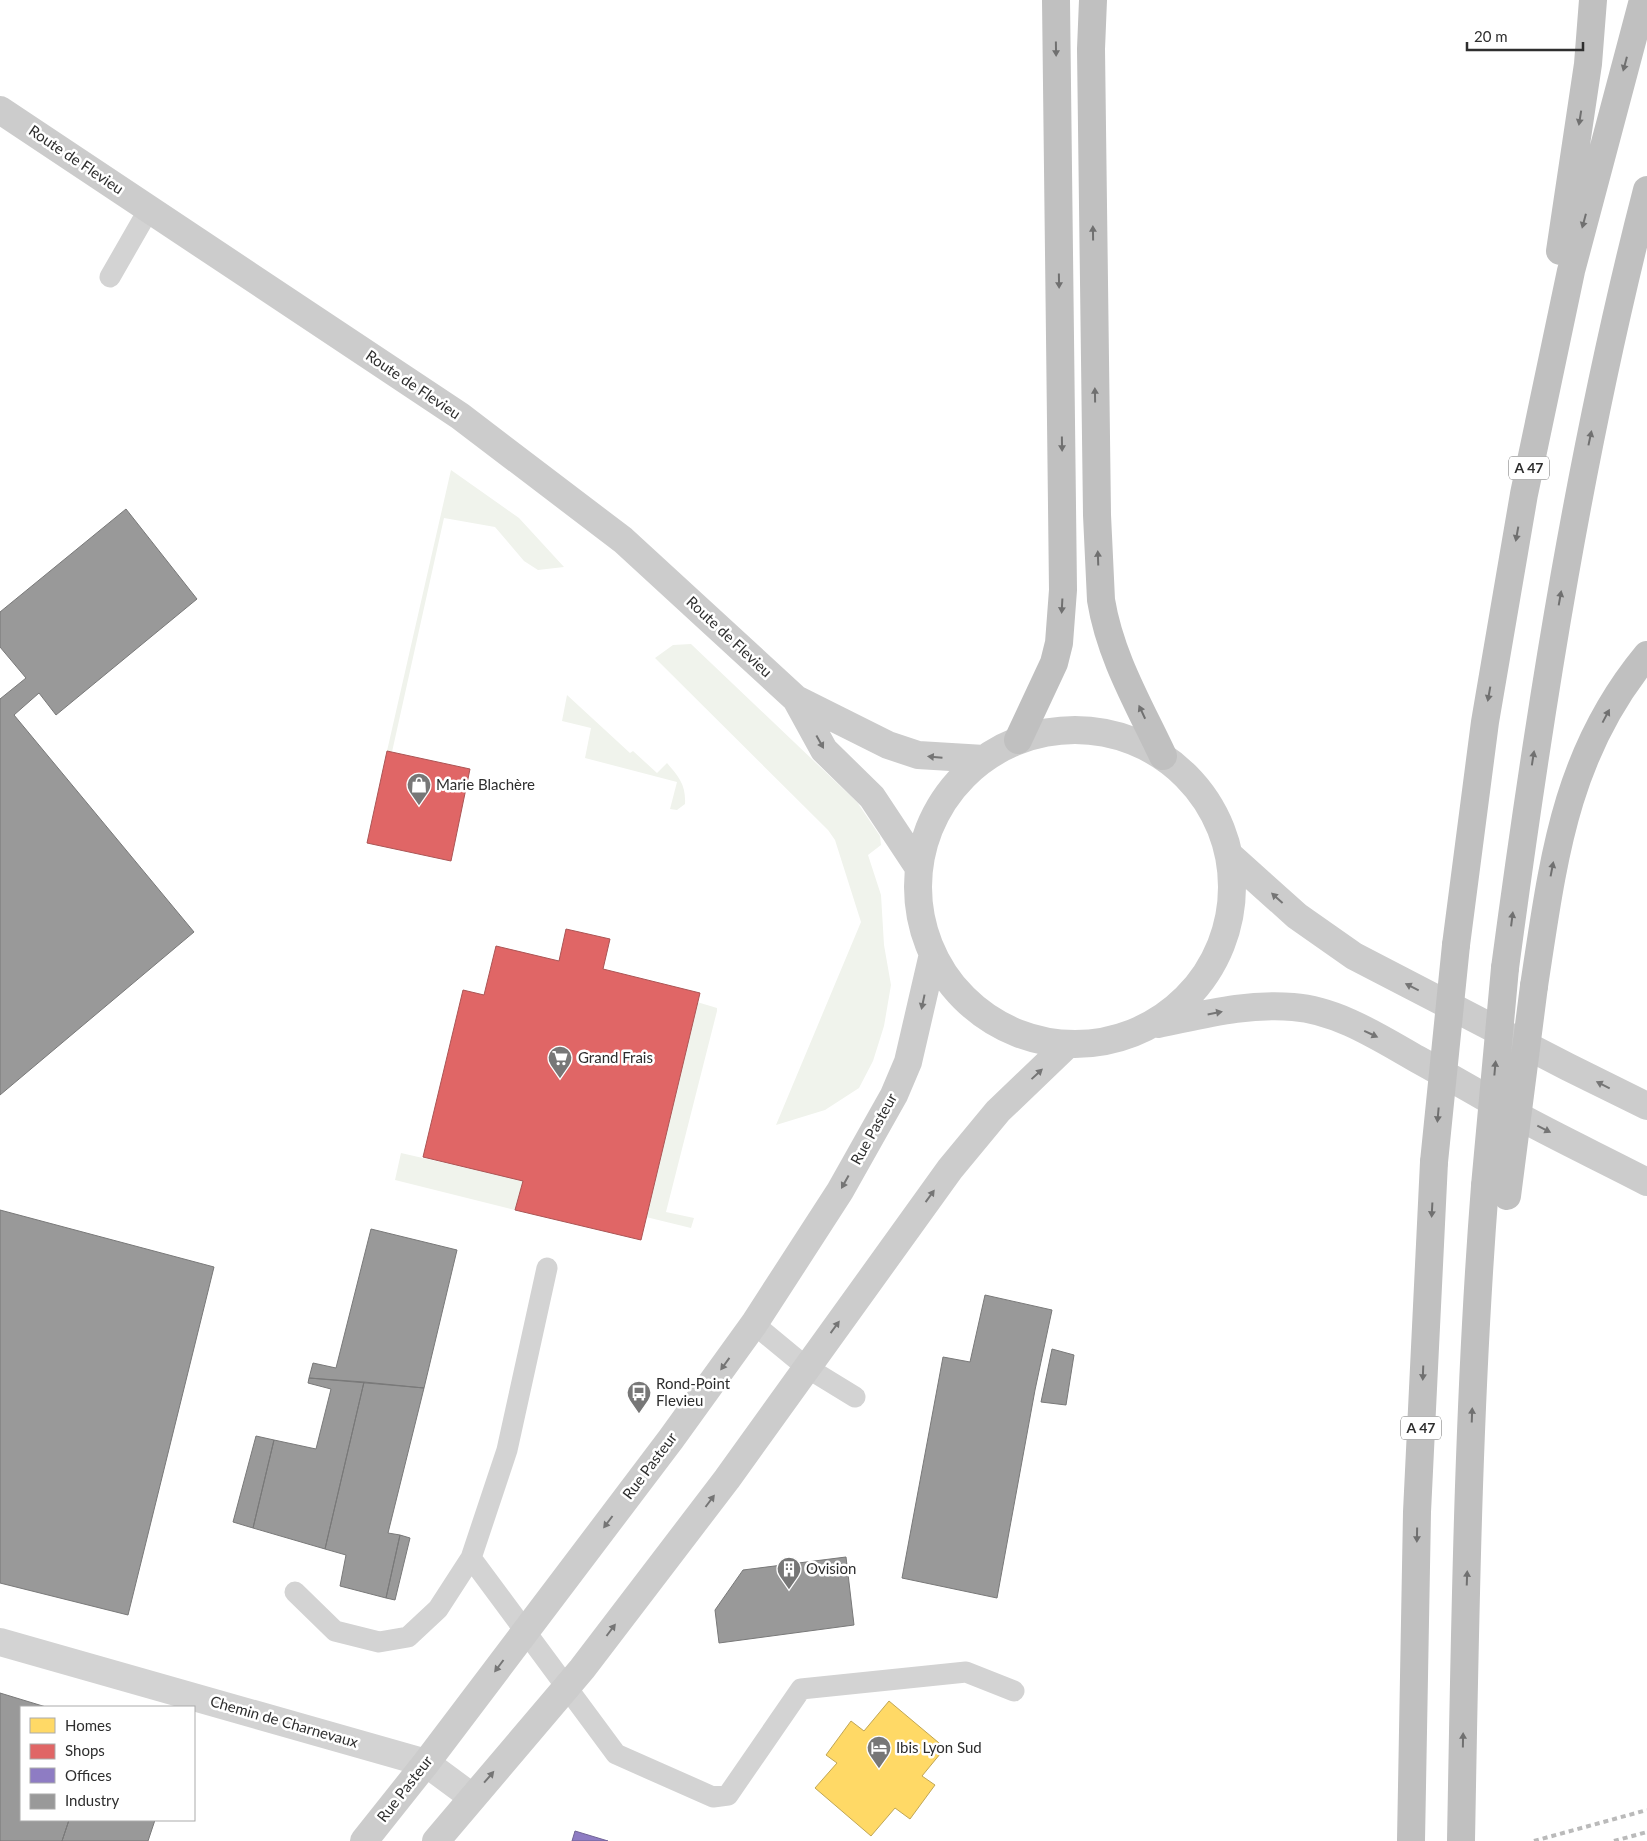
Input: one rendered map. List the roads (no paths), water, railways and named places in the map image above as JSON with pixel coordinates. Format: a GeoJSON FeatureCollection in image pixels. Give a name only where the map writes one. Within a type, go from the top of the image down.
{"type":"FeatureCollection","features":[{"type":"Feature","properties":{"kind":"highway"},"geometry":{"type":"LineString","coordinates":[[1018,740],[1054,663],[1059,643],[1063,590],[1056,0]]}},
{"type":"Feature","properties":{"kind":"highway"},"geometry":{"type":"LineString","coordinates":[[1093,0],[1091,49],[1095,410],[1100,600],[1105,628],[1113,650],[1163,756]]}},
{"type":"Feature","properties":{"kind":"highway"},"geometry":{"type":"LineString","coordinates":[[1524,494],[1588,64],[1593,0]]}},
{"type":"Feature","properties":{"kind":"highway","name":"A 47"},"geometry":{"type":"LineString","coordinates":[[1411,1841],[1417,1512],[1434,1162],[1456,944],[1484,722],[1524,494],[1571,270],[1643,0]]}},
{"type":"Feature","properties":{"kind":"highway"},"geometry":{"type":"LineString","coordinates":[[1496,1191],[1506,968],[1532,765],[1572,525],[1602,382],[1647,190]]}},
{"type":"Feature","properties":{"kind":"highway"},"geometry":{"type":"LineString","coordinates":[[1462,1841],[1469,1492],[1478,1272],[1496,1191],[1534,986],[1552,867],[1573,787],[1610,708],[1630,676],[1647,655]]}},
{"type":"Feature","properties":{"kind":"main road","name":"Route de Flevieu"},"geometry":{"type":"LineString","coordinates":[[0,110],[460,416],[623,540],[796,699],[888,745],[918,755],[984,759]]}},
{"type":"Feature","properties":{"kind":"main road","name":"Route de Flevieu"},"geometry":{"type":"LineString","coordinates":[[796,699],[824,750],[872,798],[919,868]]}},
{"type":"Feature","properties":{"kind":"main road"},"geometry":{"type":"LineString","coordinates":[[1067,729],[1093,730],[1118,735],[1141,744],[1163,756],[1182,771],[1199,789],[1223,831],[1229,854],[1232,880],[1231,905],[1226,930],[1218,954],[1190,995],[1171,1012],[1150,1026],[1123,1038],[1096,1043],[1068,1044],[1040,1040],[1022,1035],[988,1018],[966,1000],[948,979],[933,954],[920,912],[919,868],[924,843],[934,818],[947,796],[964,776],[984,759],[1018,740],[1043,733],[1067,729]]}},
{"type":"Feature","properties":{"kind":"main road"},"geometry":{"type":"LineString","coordinates":[[1229,854],[1297,916],[1354,956],[1568,1068],[1647,1106]]}},
{"type":"Feature","properties":{"kind":"main road","name":"Rue Pasteur"},"geometry":{"type":"LineString","coordinates":[[364,1841],[426,1763],[671,1439],[754,1324],[840,1191],[894,1095],[908,1062],[933,954]]}},
{"type":"Feature","properties":{"kind":"main road"},"geometry":{"type":"LineString","coordinates":[[1150,1026],[1233,1009],[1267,1006],[1294,1007],[1316,1011],[1380,1038],[1522,1118],[1647,1182]]}},
{"type":"Feature","properties":{"kind":"main road"},"geometry":{"type":"LineString","coordinates":[[436,1841],[567,1688],[726,1479],[950,1169],[998,1111],[1068,1044]]}},
{"type":"Feature","properties":{"kind":"street","name":"Chemin de Charnevaux"},"geometry":{"type":"LineString","coordinates":[[0,1642],[426,1763],[472,1797]]}},
{"type":"Feature","properties":{"kind":"lane"},"geometry":{"type":"LineString","coordinates":[[110,277],[149,209]]}},
{"type":"Feature","properties":{"kind":"lane"},"geometry":{"type":"LineString","coordinates":[[294,1592],[335,1631],[379,1642],[408,1637],[438,1609],[471,1558],[507,1450],[548,1268]]}},
{"type":"Feature","properties":{"kind":"lane"},"geometry":{"type":"LineString","coordinates":[[754,1324],[806,1367],[856,1397]]}},
{"type":"Feature","properties":{"kind":"lane"},"geometry":{"type":"LineString","coordinates":[[471,1558],[616,1754],[713,1797],[728,1795],[801,1689],[966,1672],[1014,1691]]}},
{"type":"Feature","properties":{"kind":"railway"},"geometry":{"type":"LineString","coordinates":[[1534,1841],[1647,1810]]}},
{"type":"Feature","properties":{"kind":"railway"},"geometry":{"type":"LineString","coordinates":[[1614,1841],[1647,1832]]}},
{"type":"Feature","properties":{"kind":"place","name":"Marie Blachère"},"geometry":{"type":"Point","coordinates":[419,806]}},
{"type":"Feature","properties":{"kind":"place","name":"Grand Frais"},"geometry":{"type":"Point","coordinates":[560,1079]}},
{"type":"Feature","properties":{"kind":"place","name":"Rond-Point Flevieu"},"geometry":{"type":"Point","coordinates":[639,1414]}},
{"type":"Feature","properties":{"kind":"place","name":"Ovision"},"geometry":{"type":"Point","coordinates":[789,1590]}},
{"type":"Feature","properties":{"kind":"place","name":"Ibis Lyon Sud"},"geometry":{"type":"Point","coordinates":[879,1769]}}]}
